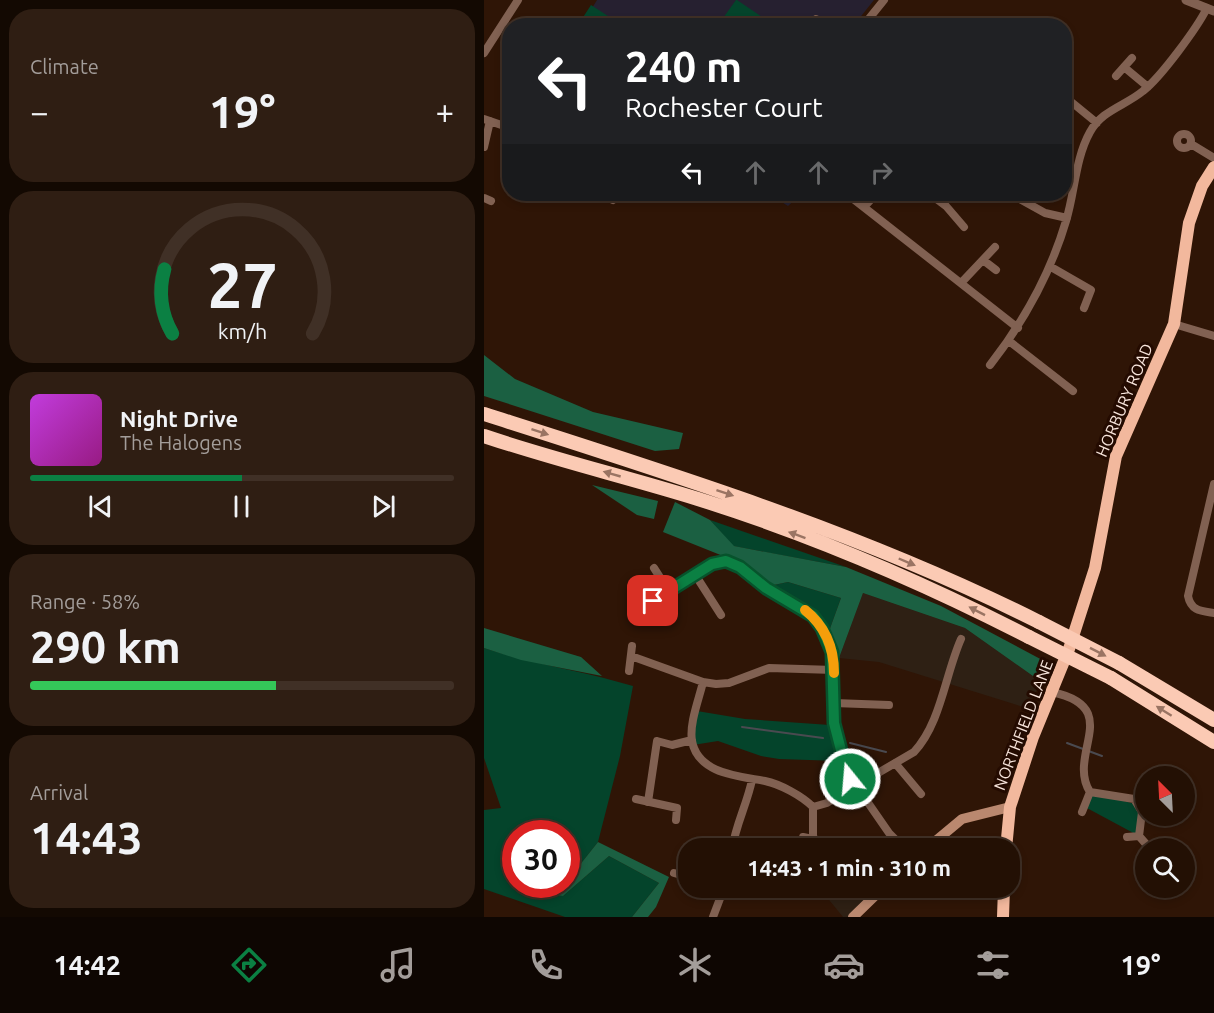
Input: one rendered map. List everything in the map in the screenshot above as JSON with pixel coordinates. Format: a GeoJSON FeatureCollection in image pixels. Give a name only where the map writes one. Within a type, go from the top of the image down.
{"type":"FeatureCollection","features":[{"type":"Feature","properties":{"kind":"highway","name":"HORBURY ROAD"},"geometry":{"type":"LineString","coordinates":[[1069,649],[1095,568],[1116,456],[1174,324],[1189,223],[1202,186],[1213,167]]}},
{"type":"Feature","properties":{"kind":"highway"},"geometry":{"type":"LineString","coordinates":[[484,414],[807,521],[980,592],[1119,663],[1213,720]]}},
{"type":"Feature","properties":{"kind":"highway"},"geometry":{"type":"LineString","coordinates":[[484,436],[700,500],[783,530],[969,606],[1111,678],[1213,742]]}},
{"type":"Feature","properties":{"kind":"highway","name":"NORTHFIELD LANE"},"geometry":{"type":"LineString","coordinates":[[1007,838],[1010,807],[1033,737],[1069,649]]}},
{"type":"Feature","properties":{"kind":"highway"},"geometry":{"type":"LineString","coordinates":[[1003,917],[1004,898]]}},
{"type":"Feature","properties":{"kind":"main road"},"geometry":{"type":"LineString","coordinates":[[939,838],[962,819],[1010,807]]}},
{"type":"Feature","properties":{"kind":"main road"},"geometry":{"type":"LineString","coordinates":[[853,917],[873,898]]}},
{"type":"Feature","properties":{"kind":"street"},"geometry":{"type":"LineString","coordinates":[[506,18],[518,0]]}},
{"type":"Feature","properties":{"kind":"street"},"geometry":{"type":"LineString","coordinates":[[869,18],[884,0]]}},
{"type":"Feature","properties":{"kind":"street"},"geometry":{"type":"LineString","coordinates":[[1072,198],[1086,142],[1097,123],[1114,108],[1148,87],[1210,10],[1186,0]]}},
{"type":"Feature","properties":{"kind":"street"},"geometry":{"type":"LineString","coordinates":[[484,52],[502,24]]}},
{"type":"Feature","properties":{"kind":"street"},"geometry":{"type":"LineString","coordinates":[[1116,76],[1132,58]]}},
{"type":"Feature","properties":{"kind":"street"},"geometry":{"type":"LineString","coordinates":[[1124,67],[1148,87]]}},
{"type":"Feature","properties":{"kind":"street"},"geometry":{"type":"LineString","coordinates":[[1072,103],[1097,123]]}},
{"type":"Feature","properties":{"kind":"street"},"geometry":{"type":"LineString","coordinates":[[484,147],[487,120],[502,125]]}},
{"type":"Feature","properties":{"kind":"street"},"geometry":{"type":"LineString","coordinates":[[1190,144],[1213,158]]}},
{"type":"Feature","properties":{"kind":"street"},"geometry":{"type":"LineString","coordinates":[[856,201],[1018,328]]}},
{"type":"Feature","properties":{"kind":"street"},"geometry":{"type":"LineString","coordinates":[[864,207],[870,201]]}},
{"type":"Feature","properties":{"kind":"street"},"geometry":{"type":"LineString","coordinates":[[939,201],[964,227]]}},
{"type":"Feature","properties":{"kind":"street"},"geometry":{"type":"LineString","coordinates":[[1024,201],[1045,213],[1067,218]]}},
{"type":"Feature","properties":{"kind":"street"},"geometry":{"type":"LineString","coordinates":[[990,365],[1018,328],[1051,267],[1071,201]]}},
{"type":"Feature","properties":{"kind":"street"},"geometry":{"type":"LineString","coordinates":[[961,283],[995,247]]}},
{"type":"Feature","properties":{"kind":"street"},"geometry":{"type":"LineString","coordinates":[[983,260],[996,270]]}},
{"type":"Feature","properties":{"kind":"street"},"geometry":{"type":"LineString","coordinates":[[1051,267],[1091,290],[1084,308]]}},
{"type":"Feature","properties":{"kind":"street"},"geometry":{"type":"LineString","coordinates":[[1174,324],[1213,336]]}},
{"type":"Feature","properties":{"kind":"street"},"geometry":{"type":"LineString","coordinates":[[1009,341],[1073,391]]}},
{"type":"Feature","properties":{"kind":"street"},"geometry":{"type":"LineString","coordinates":[[1064,384],[1070,376]]}},
{"type":"Feature","properties":{"kind":"street"},"geometry":{"type":"LineString","coordinates":[[1213,485],[1188,596],[1192,607],[1198,611],[1213,613]]}},
{"type":"Feature","properties":{"kind":"street"},"geometry":{"type":"LineString","coordinates":[[638,611],[668,590],[719,561],[734,563],[766,588],[802,608],[822,628],[830,643],[834,670],[837,737],[852,777]]}},
{"type":"Feature","properties":{"kind":"street"},"geometry":{"type":"LineString","coordinates":[[654,568],[668,590]]}},
{"type":"Feature","properties":{"kind":"street"},"geometry":{"type":"LineString","coordinates":[[696,576],[721,615]]}},
{"type":"Feature","properties":{"kind":"street"},"geometry":{"type":"LineString","coordinates":[[866,780],[914,752],[925,738],[961,639]]}},
{"type":"Feature","properties":{"kind":"street"},"geometry":{"type":"LineString","coordinates":[[629,671],[632,646]]}},
{"type":"Feature","properties":{"kind":"street"},"geometry":{"type":"LineString","coordinates":[[631,656],[703,682],[729,683],[769,668],[834,670]]}},
{"type":"Feature","properties":{"kind":"street"},"geometry":{"type":"LineString","coordinates":[[703,682],[692,740],[700,757],[711,767],[783,788],[805,799],[813,807],[813,838]]}},
{"type":"Feature","properties":{"kind":"street"},"geometry":{"type":"LineString","coordinates":[[1052,692],[1071,696],[1080,703],[1091,724],[1083,774],[1090,792],[1082,812]]}},
{"type":"Feature","properties":{"kind":"street"},"geometry":{"type":"LineString","coordinates":[[834,703],[889,705]]}},
{"type":"Feature","properties":{"kind":"street"},"geometry":{"type":"LineString","coordinates":[[648,802],[657,741],[672,745],[692,740]]}},
{"type":"Feature","properties":{"kind":"street"},"geometry":{"type":"LineString","coordinates":[[895,763],[921,794]]}},
{"type":"Feature","properties":{"kind":"street"},"geometry":{"type":"LineString","coordinates":[[861,776],[866,780],[867,789],[862,794],[856,795],[848,789],[848,782],[852,777],[861,776]]}},
{"type":"Feature","properties":{"kind":"street"},"geometry":{"type":"LineString","coordinates":[[743,838],[734,837],[752,780]]}},
{"type":"Feature","properties":{"kind":"street"},"geometry":{"type":"LineString","coordinates":[[813,807],[827,803],[848,789]]}},
{"type":"Feature","properties":{"kind":"street"},"geometry":{"type":"LineString","coordinates":[[1090,792],[1134,799],[1142,812],[1139,836],[1127,837]]}},
{"type":"Feature","properties":{"kind":"street"},"geometry":{"type":"LineString","coordinates":[[862,794],[895,838]]}},
{"type":"Feature","properties":{"kind":"street"},"geometry":{"type":"LineString","coordinates":[[636,800],[677,808],[676,820]]}},
{"type":"Feature","properties":{"kind":"street"},"geometry":{"type":"LineString","coordinates":[[803,837],[808,838]]}},
{"type":"Feature","properties":{"kind":"street"},"geometry":{"type":"LineString","coordinates":[[674,873],[678,874]]}},
{"type":"Feature","properties":{"kind":"street"},"geometry":{"type":"LineString","coordinates":[[713,917],[719,898]]}},
{"type":"Feature","properties":{"kind":"shaded area"},"geometry":{"type":"Polygon","coordinates":[[[597,0],[874,0],[860,18],[586,18],[597,0]]]}},
{"type":"Feature","properties":{"kind":"shaded area"},"geometry":{"type":"Polygon","coordinates":[[[780,201],[793,201],[788,206],[780,201]]]}},
{"type":"Feature","properties":{"kind":"shaded area"},"geometry":{"type":"Polygon","coordinates":[[[863,593],[965,628],[1040,681],[1030,709],[879,662],[839,658],[863,593]]]}},
{"type":"Feature","properties":{"kind":"shaded area"},"geometry":{"type":"Polygon","coordinates":[[[889,833],[894,838],[883,838],[889,833]]]}},
{"type":"Feature","properties":{"kind":"shaded area"},"geometry":{"type":"Polygon","coordinates":[[[828,898],[873,898],[853,917],[843,917],[828,898]]]}},
{"type":"Feature","properties":{"kind":"green space"},"geometry":{"type":"Polygon","coordinates":[[[737,0],[764,18],[723,18],[737,0]]]}},
{"type":"Feature","properties":{"kind":"green space"},"geometry":{"type":"Polygon","coordinates":[[[591,5],[611,18],[583,18],[591,5]]]}},
{"type":"Feature","properties":{"kind":"green space"},"geometry":{"type":"Polygon","coordinates":[[[484,355],[515,379],[593,412],[683,433],[679,449],[655,451],[484,396],[484,355]]]}},
{"type":"Feature","properties":{"kind":"green space"},"geometry":{"type":"Polygon","coordinates":[[[592,485],[658,501],[654,519],[637,515],[592,485]]]}},
{"type":"Feature","properties":{"kind":"green space"},"geometry":{"type":"Polygon","coordinates":[[[675,502],[710,520],[734,546],[846,567],[941,606],[1046,662],[1040,681],[965,628],[863,593],[839,658],[828,634],[841,598],[788,582],[769,586],[743,564],[663,532],[675,502]]]}},
{"type":"Feature","properties":{"kind":"green space"},"geometry":{"type":"Polygon","coordinates":[[[710,520],[846,567],[733,546],[710,520]]]}},
{"type":"Feature","properties":{"kind":"green space"},"geometry":{"type":"Polygon","coordinates":[[[788,582],[841,598],[828,634],[805,604],[769,586],[788,582]]]}},
{"type":"Feature","properties":{"kind":"green space"},"geometry":{"type":"Polygon","coordinates":[[[484,628],[581,657],[602,676],[521,660],[484,648],[484,628]]]}},
{"type":"Feature","properties":{"kind":"green space"},"geometry":{"type":"Polygon","coordinates":[[[484,648],[633,686],[620,756],[598,842],[580,865],[580,820],[502,820],[502,895],[484,889],[484,810],[501,808],[484,758],[484,648]]]}},
{"type":"Feature","properties":{"kind":"green space"},"geometry":{"type":"Polygon","coordinates":[[[697,711],[745,719],[830,725],[839,761],[779,759],[761,756],[718,741],[693,745],[697,711]]]}},
{"type":"Feature","properties":{"kind":"green space"},"geometry":{"type":"Polygon","coordinates":[[[1090,792],[1135,804],[1135,826],[1139,826],[1139,836],[1085,807],[1090,792]]]}},
{"type":"Feature","properties":{"kind":"green space"},"geometry":{"type":"Polygon","coordinates":[[[598,842],[669,877],[656,907],[648,917],[632,917],[659,883],[609,856],[580,881],[580,865],[598,842]]]}},
{"type":"Feature","properties":{"kind":"green space"},"geometry":{"type":"Polygon","coordinates":[[[609,856],[659,883],[632,917],[565,917],[510,898],[580,898],[580,881],[609,856]]]}},
{"type":"Feature","properties":{"kind":"waterway"},"geometry":{"type":"LineString","coordinates":[[742,727],[823,738]]}},
{"type":"Feature","properties":{"kind":"waterway"},"geometry":{"type":"LineString","coordinates":[[850,743],[886,752]]}},
{"type":"Feature","properties":{"kind":"waterway"},"geometry":{"type":"LineString","coordinates":[[1067,743],[1102,756]]}},
{"type":"Feature","properties":{"kind":"slow traffic"},"geometry":{"type":"LineString","coordinates":[[805,610],[813,616],[830,643],[834,658],[834,673]]}},
{"type":"Feature","properties":{"kind":"route"},"geometry":{"type":"LineString","coordinates":[[653,601],[712,564],[726,561],[734,563],[766,588],[813,616],[830,643],[834,658],[834,723],[842,754],[852,777],[850,779]]}}]}
